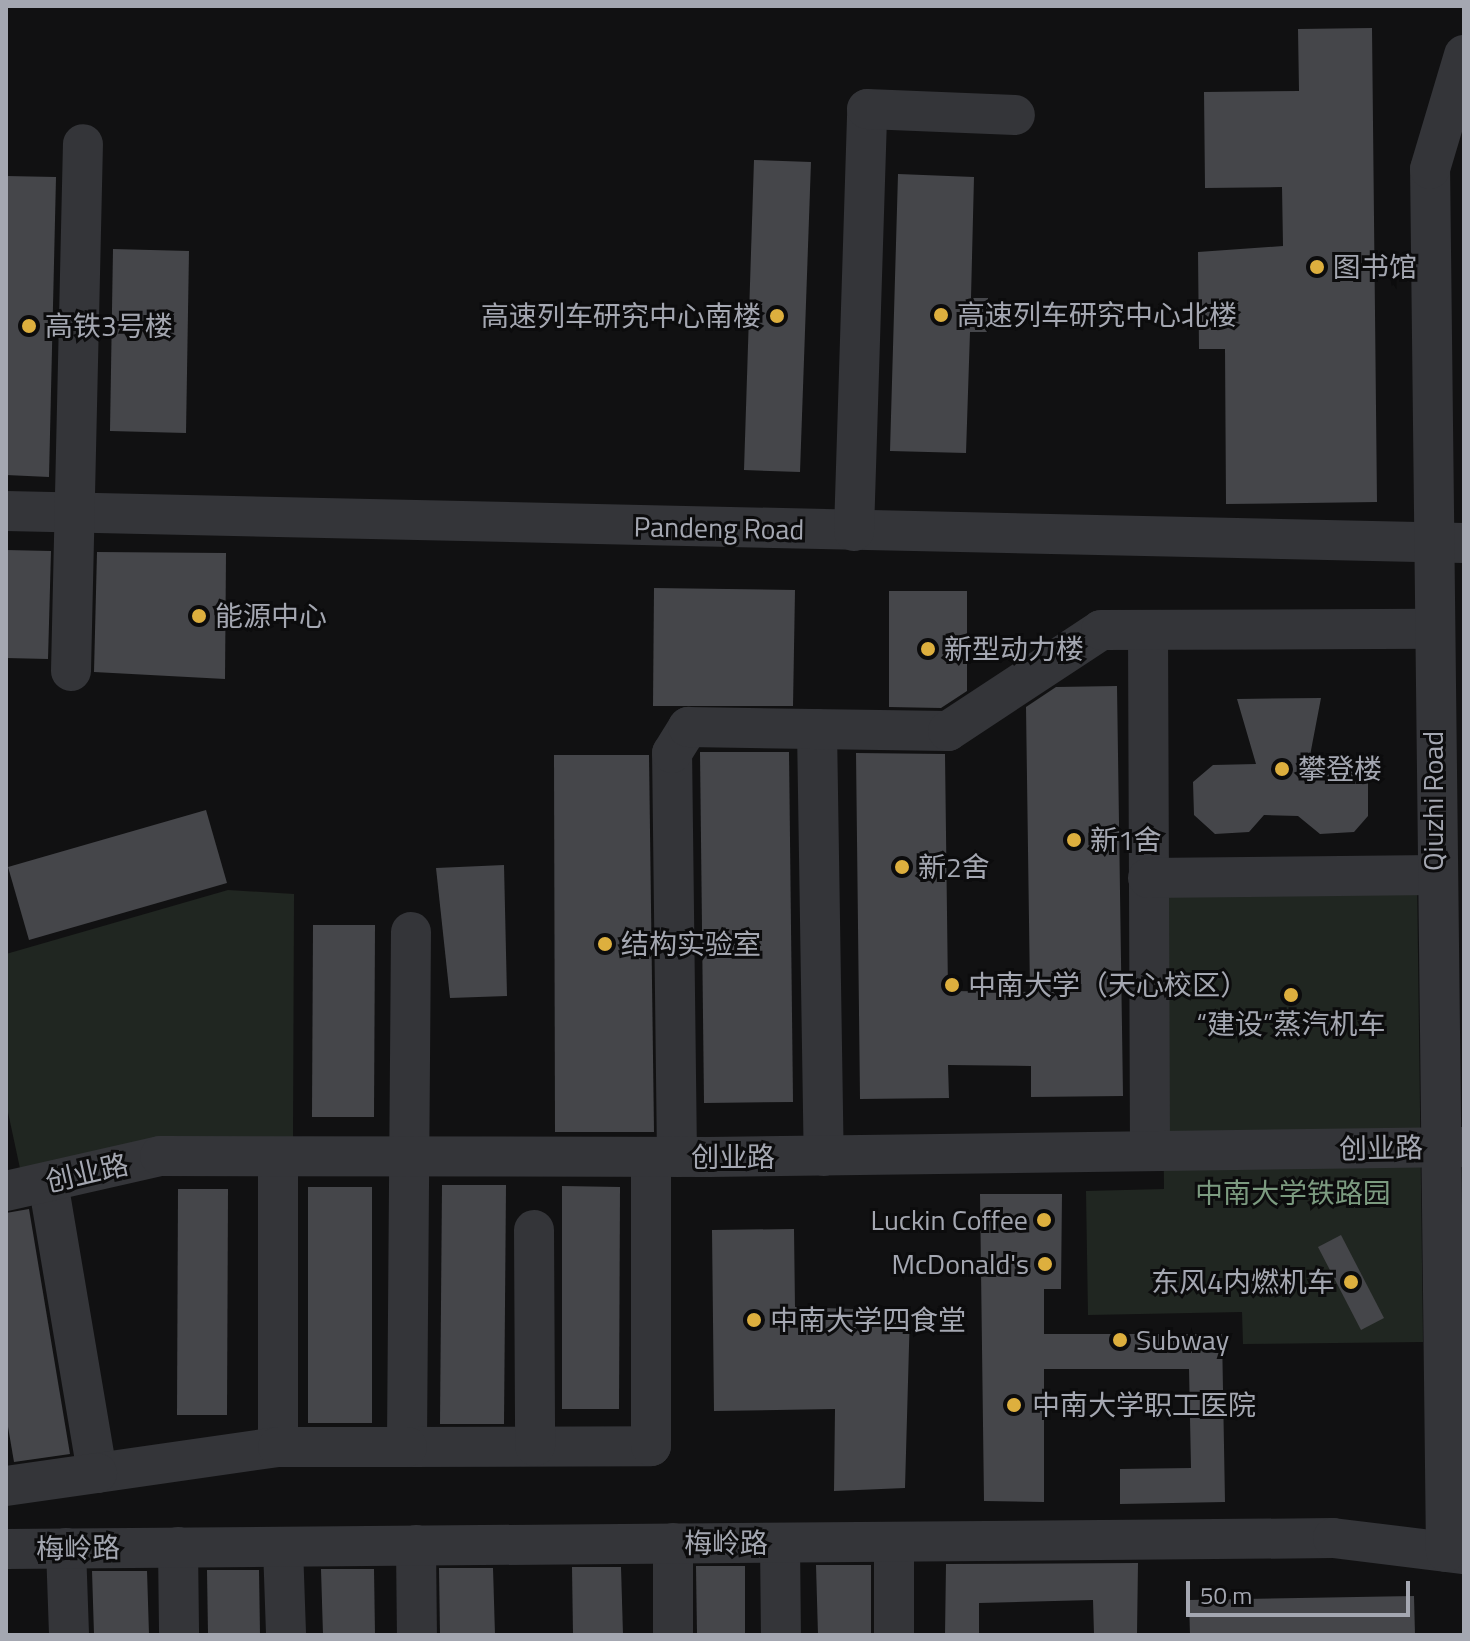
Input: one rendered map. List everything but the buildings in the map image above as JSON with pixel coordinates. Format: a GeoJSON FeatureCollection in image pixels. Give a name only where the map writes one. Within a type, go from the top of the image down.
{"type":"FeatureCollection","features":[{"type":"Feature","properties":{"kind":"street","name":"Qiuzhi Road"},"geometry":{"type":"LineString","coordinates":[[1455,1553],[1450,1147],[1434,875],[1432,629],[1448,543],[1430,169],[1464,55]]}},
{"type":"Feature","properties":{"kind":"street"},"geometry":{"type":"LineString","coordinates":[[854,531],[867,109],[1015,115]]}},
{"type":"Feature","properties":{"kind":"street"},"geometry":{"type":"LineString","coordinates":[[71,671],[83,144]]}},
{"type":"Feature","properties":{"kind":"street","name":"Pandeng Road"},"geometry":{"type":"LineString","coordinates":[[6,511],[1448,543]]}},
{"type":"Feature","properties":{"kind":"street"},"geometry":{"type":"LineString","coordinates":[[6,1486],[278,1447],[651,1446],[664,1157],[672,753],[688,727],[948,731],[1101,630],[1432,629]]}},
{"type":"Feature","properties":{"kind":"street"},"geometry":{"type":"LineString","coordinates":[[1148,630],[1150,1151]]}},
{"type":"Feature","properties":{"kind":"street"},"geometry":{"type":"LineString","coordinates":[[817,729],[824,1156]]}},
{"type":"Feature","properties":{"kind":"street"},"geometry":{"type":"LineString","coordinates":[[1148,878],[1434,875]]}},
{"type":"Feature","properties":{"kind":"street"},"geometry":{"type":"LineString","coordinates":[[407,1447],[411,932]]}},
{"type":"Feature","properties":{"kind":"street","name":"创业路"},"geometry":{"type":"LineString","coordinates":[[6,1189],[160,1156],[824,1156],[1450,1147]]}},
{"type":"Feature","properties":{"kind":"street"},"geometry":{"type":"LineString","coordinates":[[278,1157],[278,1447]]}},
{"type":"Feature","properties":{"kind":"street"},"geometry":{"type":"LineString","coordinates":[[48,1182],[97,1473]]}},
{"type":"Feature","properties":{"kind":"street"},"geometry":{"type":"LineString","coordinates":[[534,1230],[535,1446]]}},
{"type":"Feature","properties":{"kind":"street","name":"梅岭路"},"geometry":{"type":"LineString","coordinates":[[6,1549],[1333,1538],[1455,1553]]}},
{"type":"Feature","properties":{"kind":"street"},"geometry":{"type":"LineString","coordinates":[[894,1542],[894,1635]]}},
{"type":"Feature","properties":{"kind":"street"},"geometry":{"type":"LineString","coordinates":[[673,1543],[673,1635]]}},
{"type":"Feature","properties":{"kind":"street"},"geometry":{"type":"LineString","coordinates":[[780,1543],[781,1635]]}},
{"type":"Feature","properties":{"kind":"street"},"geometry":{"type":"LineString","coordinates":[[416,1545],[417,1635]]}},
{"type":"Feature","properties":{"kind":"street"},"geometry":{"type":"LineString","coordinates":[[178,1547],[179,1635]]}},
{"type":"Feature","properties":{"kind":"street"},"geometry":{"type":"LineString","coordinates":[[283,1547],[286,1635]]}},
{"type":"Feature","properties":{"kind":"street"},"geometry":{"type":"LineString","coordinates":[[66,1548],[69,1635]]}},
{"type":"Feature","properties":{"kind":"green space","name":"中南大学铁路园"},"geometry":{"type":"Polygon","coordinates":[[[1417,877],[1423,1342],[1243,1344],[1242,1312],[1088,1315],[1086,1191],[1164,1189],[1161,881],[1417,877]]]}},
{"type":"Feature","properties":{"kind":"green space"},"geometry":{"type":"Polygon","coordinates":[[[228,890],[294,894],[293,1139],[21,1173],[6,1103],[6,954],[228,890]]]}},
{"type":"Feature","properties":{"kind":"place","name":"图书馆"},"geometry":{"type":"Point","coordinates":[1317,267]}},
{"type":"Feature","properties":{"kind":"place","name":"高速列车研究中心北楼"},"geometry":{"type":"Point","coordinates":[941,315]}},
{"type":"Feature","properties":{"kind":"place","name":"高速列车研究中心南楼"},"geometry":{"type":"Point","coordinates":[777,316]}},
{"type":"Feature","properties":{"kind":"place","name":"高铁3号楼"},"geometry":{"type":"Point","coordinates":[29,326]}},
{"type":"Feature","properties":{"kind":"place","name":"能源中心"},"geometry":{"type":"Point","coordinates":[199,616]}},
{"type":"Feature","properties":{"kind":"place","name":"新型动力楼"},"geometry":{"type":"Point","coordinates":[928,649]}},
{"type":"Feature","properties":{"kind":"place","name":"攀登楼"},"geometry":{"type":"Point","coordinates":[1282,769]}},
{"type":"Feature","properties":{"kind":"place","name":"新1舍"},"geometry":{"type":"Point","coordinates":[1074,840]}},
{"type":"Feature","properties":{"kind":"place","name":"新2舍"},"geometry":{"type":"Point","coordinates":[902,867]}},
{"type":"Feature","properties":{"kind":"place","name":"结构实验室"},"geometry":{"type":"Point","coordinates":[605,944]}},
{"type":"Feature","properties":{"kind":"place","name":"中南大学（天心校区）"},"geometry":{"type":"Point","coordinates":[952,985]}},
{"type":"Feature","properties":{"kind":"place","name":"“建设”蒸汽机车"},"geometry":{"type":"Point","coordinates":[1291,995]}},
{"type":"Feature","properties":{"kind":"place","name":"Luckin Coffee"},"geometry":{"type":"Point","coordinates":[1044,1220]}},
{"type":"Feature","properties":{"kind":"place","name":"McDonald's"},"geometry":{"type":"Point","coordinates":[1045,1264]}},
{"type":"Feature","properties":{"kind":"place","name":"东风4内燃机车"},"geometry":{"type":"Point","coordinates":[1351,1282]}},
{"type":"Feature","properties":{"kind":"place","name":"中南大学四食堂"},"geometry":{"type":"Point","coordinates":[754,1320]}},
{"type":"Feature","properties":{"kind":"place","name":"Subway"},"geometry":{"type":"Point","coordinates":[1120,1340]}},
{"type":"Feature","properties":{"kind":"place","name":"中南大学职工医院"},"geometry":{"type":"Point","coordinates":[1014,1405]}}]}
